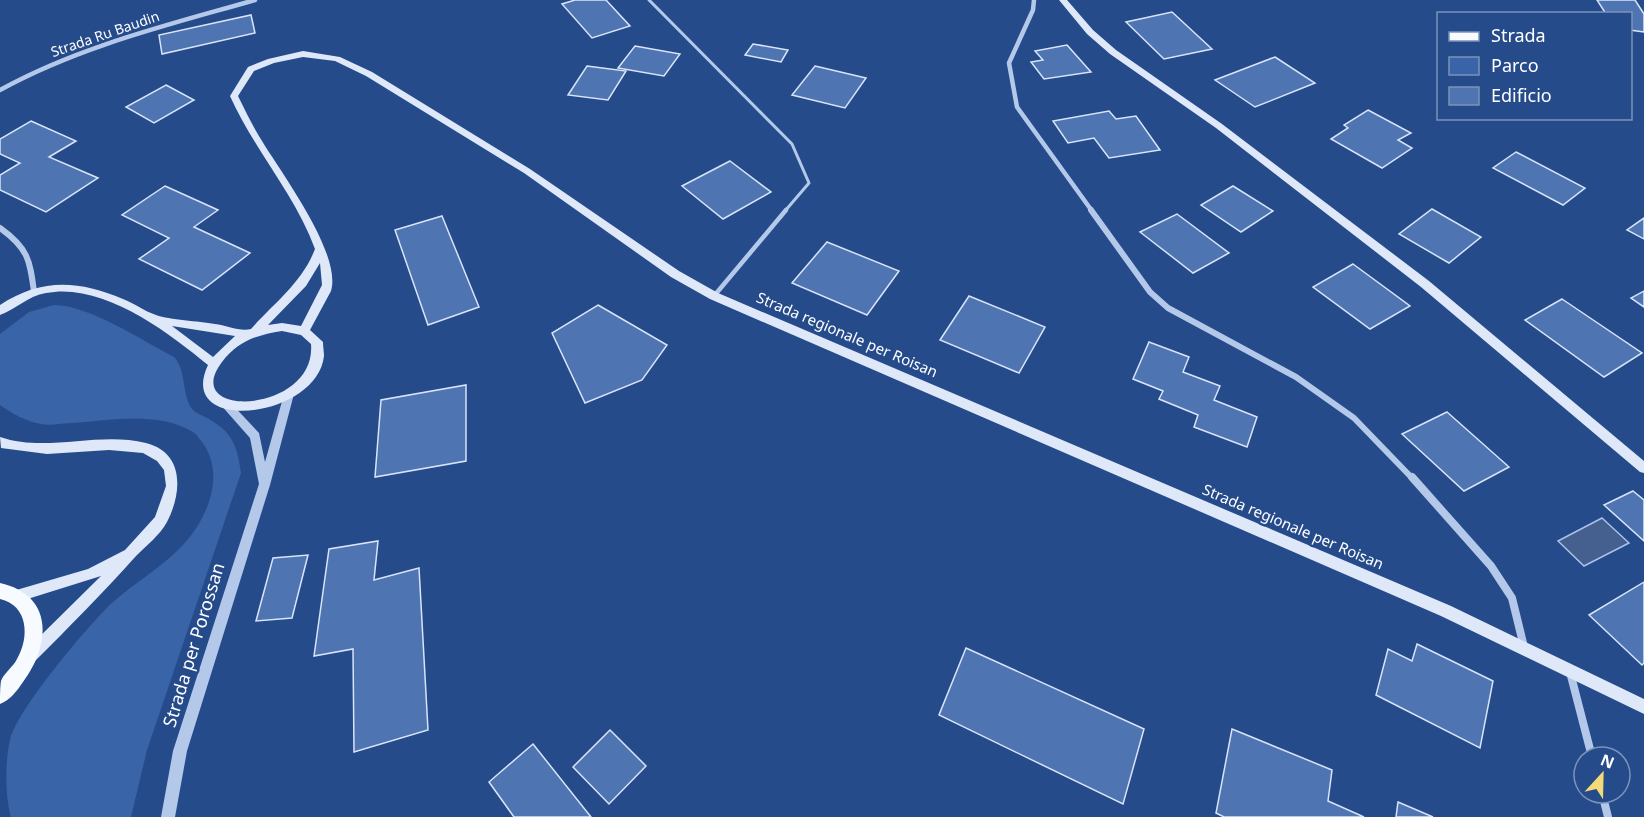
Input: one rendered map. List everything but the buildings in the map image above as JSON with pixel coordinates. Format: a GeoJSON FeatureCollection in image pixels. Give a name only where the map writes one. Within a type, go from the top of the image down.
{"type":"FeatureCollection","features":[{"type":"Feature","properties":{"kind":"main road"},"geometry":{"type":"LineString","coordinates":[[1063,0],[1090,32],[1113,52],[1219,126],[1425,284],[1644,468]]}},
{"type":"Feature","properties":{"kind":"main road","name":"Strada regionale per Roisan"},"geometry":{"type":"LineString","coordinates":[[304,331],[327,285],[326,265],[320,248],[264,150],[240,114],[234,96],[251,69],[271,61],[303,54],[337,59],[369,74],[527,171],[675,274],[714,296],[1446,611],[1644,707]]}},
{"type":"Feature","properties":{"kind":"main road"},"geometry":{"type":"LineString","coordinates":[[152,319],[251,333],[282,327],[304,331],[316,342],[318,358],[309,377],[290,394],[256,406],[240,407],[225,404],[212,394],[208,380],[213,363],[227,348],[251,333],[300,285],[317,258],[320,248]]}},
{"type":"Feature","properties":{"kind":"main road"},"geometry":{"type":"LineString","coordinates":[[0,311],[34,292],[52,288],[95,292],[152,319],[190,343],[213,363]]}},
{"type":"Feature","properties":{"kind":"main road"},"geometry":{"type":"LineString","coordinates":[[0,442],[47,448],[109,445],[145,448],[160,457],[170,468],[172,486],[161,520],[28,658],[12,683],[0,695]]}},
{"type":"Feature","properties":{"kind":"main road"},"geometry":{"type":"LineString","coordinates":[[18,596],[91,574],[133,551]]}},
{"type":"Feature","properties":{"kind":"main road"},"geometry":{"type":"LineString","coordinates":[[0,591],[18,596],[27,603],[34,618],[35,637],[28,658]]}},
{"type":"Feature","properties":{"kind":"street","name":"Strada Ru Baudin"},"geometry":{"type":"LineString","coordinates":[[0,90],[17,80],[111,42],[255,0]]}},
{"type":"Feature","properties":{"kind":"street"},"geometry":{"type":"LineString","coordinates":[[1034,0],[1033,9],[1009,63],[1017,107],[1150,292],[1168,308],[1296,377],[1354,418],[1437,503],[1491,566],[1512,598],[1524,649]]}},
{"type":"Feature","properties":{"kind":"street"},"geometry":{"type":"LineString","coordinates":[[0,228],[25,246],[30,262],[34,292]]}},
{"type":"Feature","properties":{"kind":"street","name":"Strada per Porossan"},"geometry":{"type":"LineString","coordinates":[[168,817],[180,751],[264,485],[290,394]]}},
{"type":"Feature","properties":{"kind":"street","name":"Strada per Porossan"},"geometry":{"type":"LineString","coordinates":[[225,404],[255,436],[264,485]]}},
{"type":"Feature","properties":{"kind":"street"},"geometry":{"type":"LineString","coordinates":[[1570,672],[1589,745]]}},
{"type":"Feature","properties":{"kind":"lane"},"geometry":{"type":"LineString","coordinates":[[649,0],[792,144],[809,183],[714,296]]}},
{"type":"Feature","properties":{"kind":"green space"},"geometry":{"type":"Polygon","coordinates":[[[54,305],[99,317],[174,357],[182,374],[190,406],[194,411],[214,422],[232,439],[241,473],[147,750],[131,817],[11,817],[6,779],[10,740],[25,709],[39,689],[88,629],[113,602],[166,560],[192,534],[200,522],[211,495],[213,468],[209,455],[197,435],[179,425],[165,421],[134,418],[45,425],[24,419],[0,405],[0,334],[29,312],[54,305]]]}},
{"type":"Feature","properties":{"kind":"shaded area"},"geometry":{"type":"Polygon","coordinates":[[[1602,518],[1629,543],[1584,566],[1558,541],[1602,518]]]}}]}
